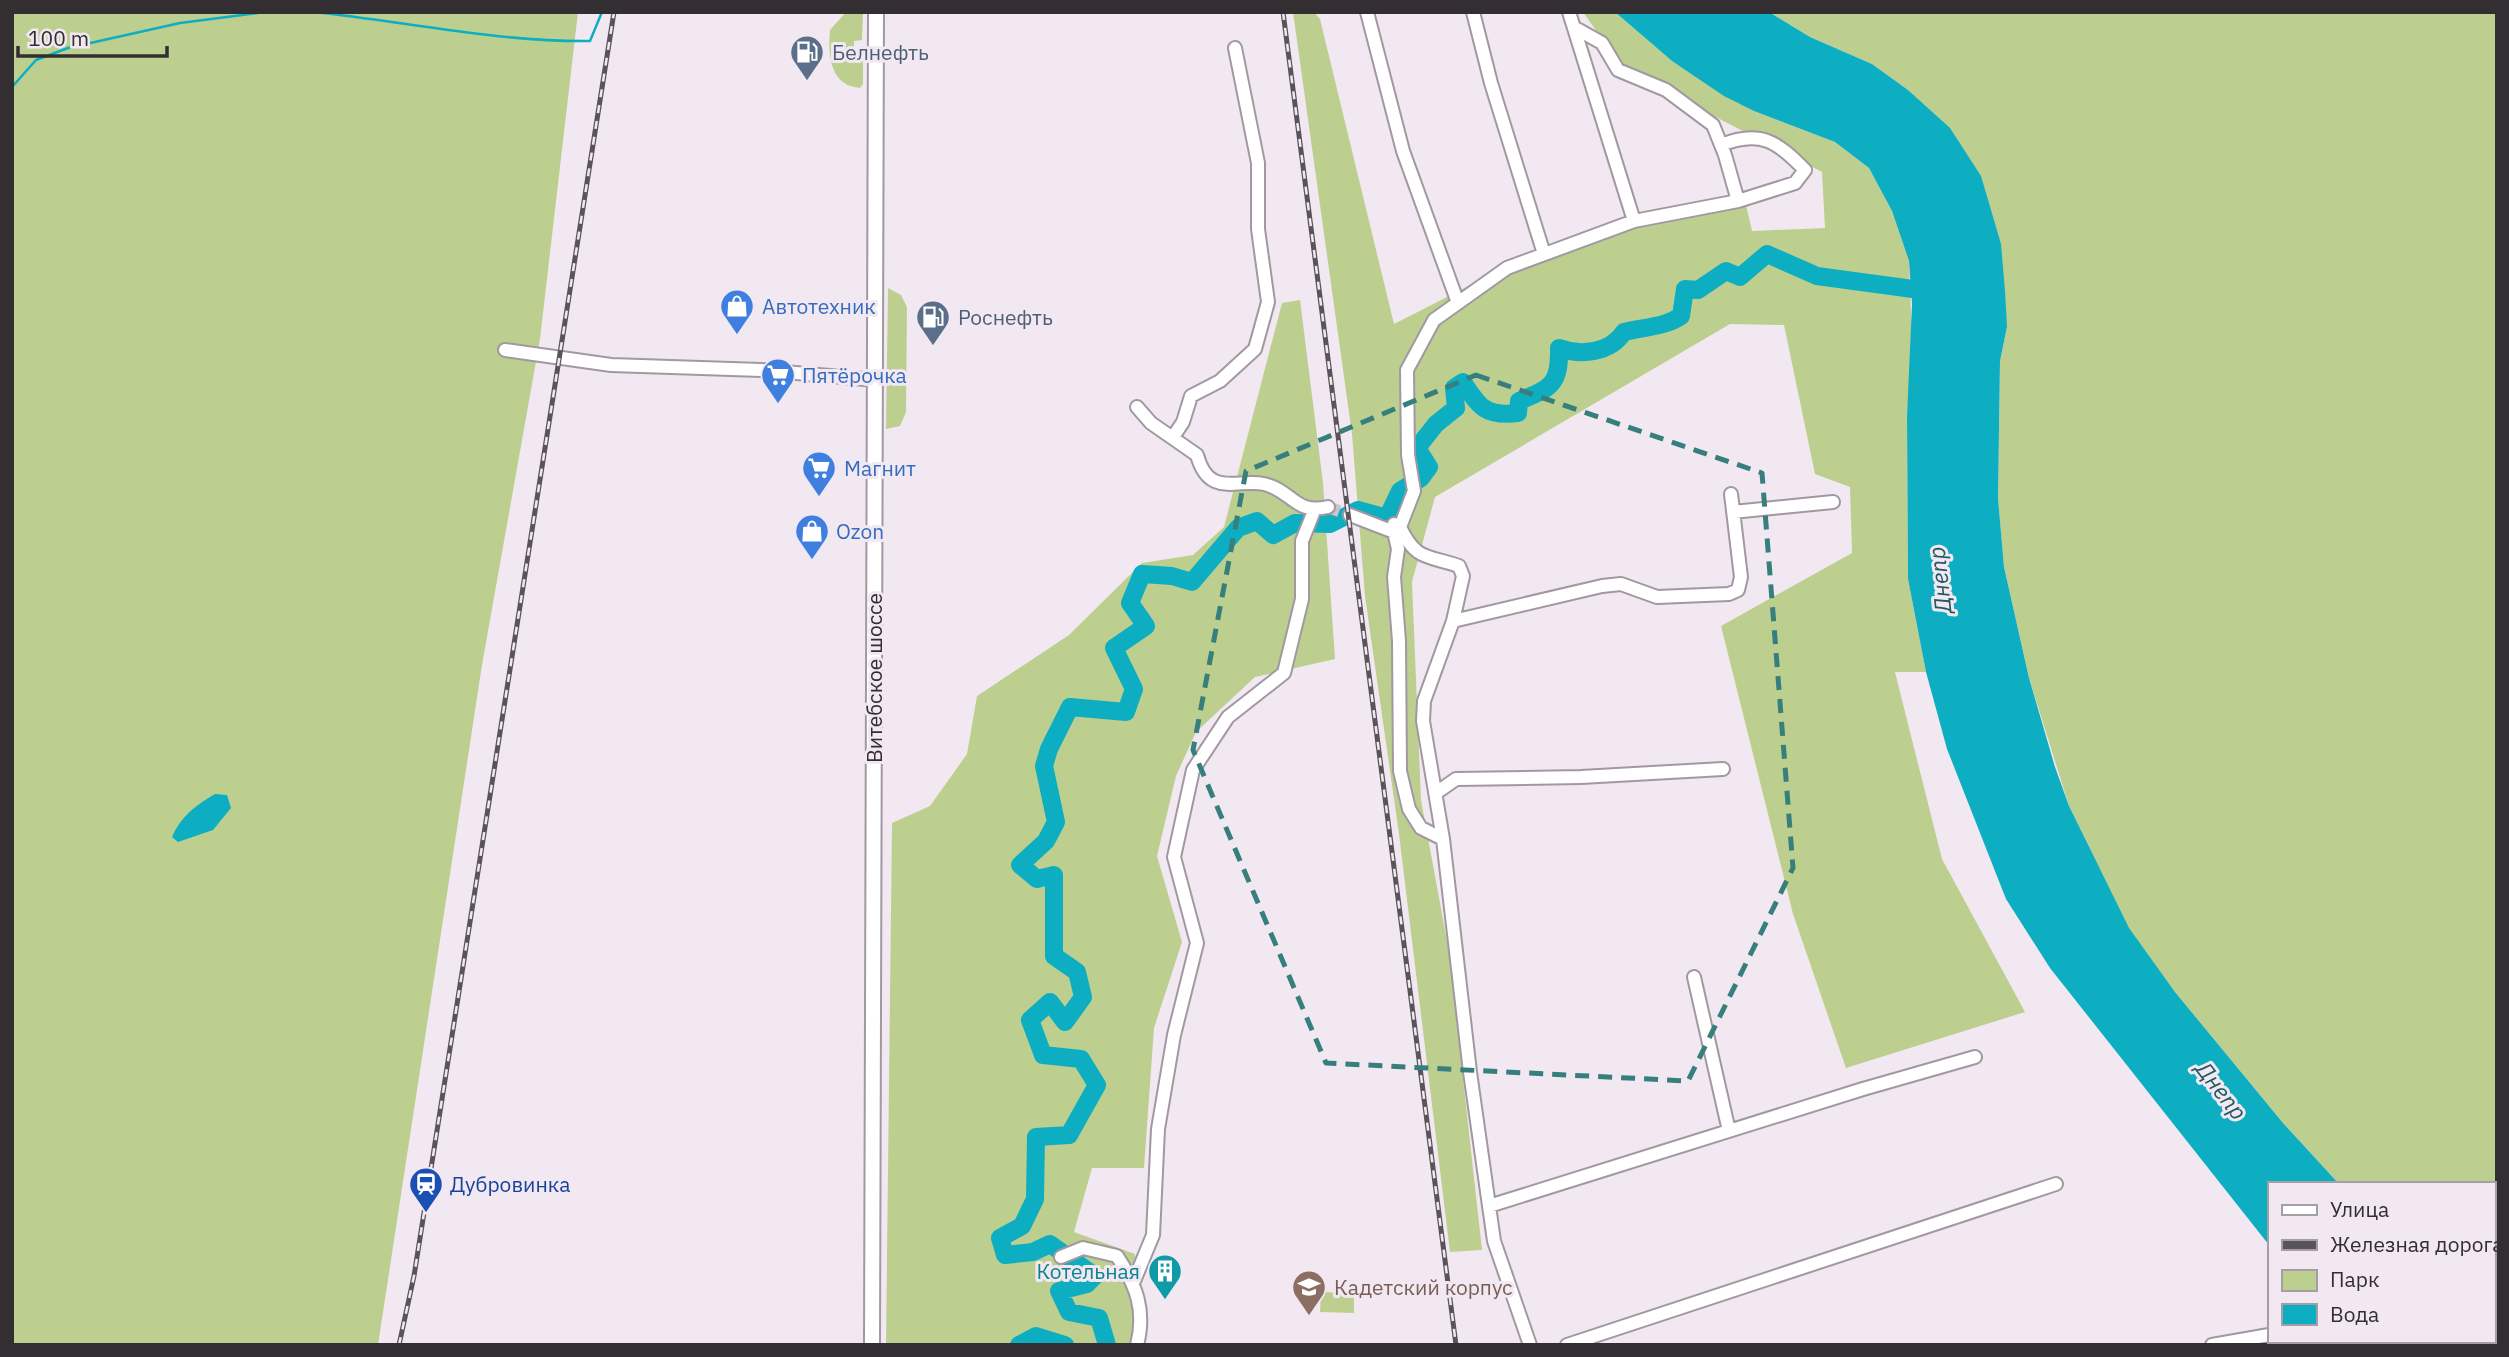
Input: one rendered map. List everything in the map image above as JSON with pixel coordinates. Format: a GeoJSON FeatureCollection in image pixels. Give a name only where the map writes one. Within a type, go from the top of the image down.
{"type":"FeatureCollection","features":[{"type":"Feature","properties":{"kind":"main road","name":"Витебское шоссе"},"geometry":{"type":"LineString","coordinates":[[872,1345],[876,12]]}},
{"type":"Feature","properties":{"kind":"street"},"geometry":{"type":"LineString","coordinates":[[1367,12],[1403,151],[1458,303]]}},
{"type":"Feature","properties":{"kind":"street"},"geometry":{"type":"LineString","coordinates":[[1473,12],[1491,83],[1544,254]]}},
{"type":"Feature","properties":{"kind":"street"},"geometry":{"type":"LineString","coordinates":[[1569,12],[1577,29],[1634,221]]}},
{"type":"Feature","properties":{"kind":"street"},"geometry":{"type":"LineString","coordinates":[[1577,29],[1602,43],[1618,70],[1666,90],[1713,125],[1738,201]]}},
{"type":"Feature","properties":{"kind":"street"},"geometry":{"type":"LineString","coordinates":[[1173,437],[1183,422],[1191,396],[1220,381],[1255,349],[1268,302],[1258,229],[1258,163],[1235,48]]}},
{"type":"Feature","properties":{"kind":"street"},"geometry":{"type":"LineString","coordinates":[[1400,527],[1415,491],[1408,455],[1407,370],[1434,320],[1507,268],[1634,221],[1700,206],[1738,201],[1795,183],[1805,170],[1769,139],[1739,138],[1721,145]]}},
{"type":"Feature","properties":{"kind":"street"},"geometry":{"type":"LineString","coordinates":[[505,350],[611,365],[761,370],[876,380]]}},
{"type":"Feature","properties":{"kind":"street"},"geometry":{"type":"LineString","coordinates":[[1137,407],[1151,424],[1197,456],[1201,469],[1220,482],[1233,487],[1263,484],[1278,490],[1297,506],[1314,511],[1328,508]]}},
{"type":"Feature","properties":{"kind":"street"},"geometry":{"type":"LineString","coordinates":[[1453,621],[1479,613],[1621,584],[1657,597],[1729,594],[1738,590],[1741,577],[1731,494]]}},
{"type":"Feature","properties":{"kind":"street"},"geometry":{"type":"LineString","coordinates":[[1733,512],[1833,502]]}},
{"type":"Feature","properties":{"kind":"street"},"geometry":{"type":"LineString","coordinates":[[1134,1281],[1153,1236],[1158,1129],[1174,1035],[1196,943],[1174,857],[1193,770],[1228,717],[1284,673],[1302,599],[1302,541],[1314,511]]}},
{"type":"Feature","properties":{"kind":"street"},"geometry":{"type":"LineString","coordinates":[[1350,514],[1394,532],[1398,549],[1394,577],[1399,641],[1400,771],[1409,809],[1421,828],[1443,839]]}},
{"type":"Feature","properties":{"kind":"street"},"geometry":{"type":"LineString","coordinates":[[1377,525],[1390,523],[1400,527],[1409,547],[1423,556],[1459,566],[1463,576],[1453,621],[1424,701],[1423,721],[1443,839],[1470,1072],[1494,1241],[1530,1345]]}},
{"type":"Feature","properties":{"kind":"street"},"geometry":{"type":"LineString","coordinates":[[1436,793],[1456,779],[1581,777],[1723,769]]}},
{"type":"Feature","properties":{"kind":"street"},"geometry":{"type":"LineString","coordinates":[[1694,977],[1728,1131]]}},
{"type":"Feature","properties":{"kind":"street"},"geometry":{"type":"LineString","coordinates":[[1489,1206],[1975,1057]]}},
{"type":"Feature","properties":{"kind":"street"},"geometry":{"type":"LineString","coordinates":[[1567,1345],[2056,1184]]}},
{"type":"Feature","properties":{"kind":"street"},"geometry":{"type":"LineString","coordinates":[[1061,1256],[1083,1248],[1118,1256],[1134,1281],[1141,1310],[1137,1345]]}},
{"type":"Feature","properties":{"kind":"street"},"geometry":{"type":"LineString","coordinates":[[2212,1345],[2268,1335]]}},
{"type":"Feature","properties":{"kind":"highlighted area"},"geometry":{"type":"Polygon","coordinates":[[[1476,375],[1762,473],[1793,868],[1688,1081],[1326,1063],[1193,750],[1246,471],[1476,375]]]}},
{"type":"Feature","properties":{"kind":"green space"},"geometry":{"type":"Polygon","coordinates":[[[12,12],[578,12],[540,339],[482,665],[378,1345],[12,1345],[12,12]]]}},
{"type":"Feature","properties":{"kind":"green space"},"geometry":{"type":"Polygon","coordinates":[[[846,12],[863,12],[862,40],[854,41],[854,60],[863,60],[863,84],[860,88],[850,86],[836,75],[830,58],[830,30],[846,12]]]}},
{"type":"Feature","properties":{"kind":"green space"},"geometry":{"type":"Polygon","coordinates":[[[1293,12],[1314,12],[1320,19],[1394,324],[1567,238],[1642,212],[1744,196],[1752,231],[1825,228],[1822,172],[1623,69],[1583,12],[1615,12],[1672,61],[1754,111],[1835,142],[1869,168],[1892,211],[1909,261],[1912,341],[1907,416],[1908,579],[1926,672],[1895,672],[1942,859],[2025,1012],[1846,1068],[1793,914],[1721,626],[1852,553],[1850,487],[1815,474],[1784,325],[1730,324],[1435,497],[1412,582],[1421,800],[1449,952],[1482,1250],[1450,1252],[1399,834],[1365,596],[1352,434],[1293,12]]]}},
{"type":"Feature","properties":{"kind":"green space"},"geometry":{"type":"Polygon","coordinates":[[[1769,12],[2497,12],[2497,1345],[2484,1343],[2495,1343],[2495,1182],[2337,1182],[2283,1123],[2175,992],[2128,928],[2069,806],[2029,678],[2004,567],[1998,498],[2000,361],[2007,327],[1949,128],[1908,90],[1872,64],[1810,37],[1769,12]]]}},
{"type":"Feature","properties":{"kind":"green space"},"geometry":{"type":"Polygon","coordinates":[[[888,288],[901,295],[907,307],[906,412],[900,426],[886,429],[888,288]]]}},
{"type":"Feature","properties":{"kind":"green space"},"geometry":{"type":"Polygon","coordinates":[[[1300,300],[1323,483],[1335,659],[1255,677],[1196,732],[1176,776],[1157,856],[1182,942],[1154,1028],[1144,1168],[1092,1168],[1074,1232],[1135,1254],[1134,1339],[1130,1345],[886,1345],[892,823],[930,806],[967,754],[977,696],[1069,635],[1142,563],[1193,555],[1224,527],[1282,303],[1300,300]]]}},
{"type":"Feature","properties":{"kind":"green space"},"geometry":{"type":"Polygon","coordinates":[[[1321,1292],[1354,1293],[1354,1313],[1320,1312],[1321,1292]]]}},
{"type":"Feature","properties":{"kind":"water","name":"Днепр"},"geometry":{"type":"Polygon","coordinates":[[[1615,12],[1769,12],[1810,37],[1872,64],[1908,90],[1950,128],[1981,176],[2001,244],[2005,291],[2007,327],[2000,361],[1998,498],[2004,567],[2029,678],[2069,806],[2129,928],[2175,992],[2283,1123],[2337,1182],[2268,1182],[2268,1244],[2050,968],[2006,899],[1947,749],[1926,672],[1908,579],[1907,416],[1912,304],[1909,261],[1892,211],[1869,168],[1835,142],[1754,111],[1724,96],[1672,61],[1615,12]]]}},
{"type":"Feature","properties":{"kind":"water"},"geometry":{"type":"Polygon","coordinates":[[[215,794],[227,795],[231,808],[213,830],[178,842],[172,837],[190,812],[215,794]]]}},
{"type":"Feature","properties":{"kind":"water"},"geometry":{"type":"Polygon","coordinates":[[[2350,1343],[2485,1345],[2351,1345],[2350,1343]]]}},
{"type":"Feature","properties":{"kind":"waterway"},"geometry":{"type":"LineString","coordinates":[[12,87],[36,60],[68,48],[180,23],[265,12]]}},
{"type":"Feature","properties":{"kind":"waterway"},"geometry":{"type":"LineString","coordinates":[[315,12],[487,35],[590,41],[602,12]]}},
{"type":"Feature","properties":{"kind":"waterway"},"geometry":{"type":"LineString","coordinates":[[1107,1345],[1099,1318],[1069,1312],[1059,1291],[1087,1284],[1095,1276],[1050,1244],[1033,1252],[1005,1255],[1000,1238],[1022,1226],[1035,1199],[1036,1137],[1069,1135],[1097,1085],[1081,1059],[1043,1055],[1030,1020],[1050,1002],[1065,1022],[1083,997],[1077,972],[1054,956],[1054,875],[1037,879],[1020,865],[1046,841],[1056,822],[1044,766],[1049,749],[1070,707],[1126,712],[1134,689],[1114,648],[1146,626],[1130,603],[1142,574],[1172,576],[1192,582],[1238,528],[1257,521],[1273,535],[1295,523],[1330,524],[1358,510],[1387,518],[1400,491],[1421,478],[1429,467],[1417,448],[1436,424],[1456,408],[1454,388],[1463,382],[1479,404],[1491,412],[1518,413],[1519,401],[1546,388],[1555,378],[1559,348],[1576,352],[1594,351],[1611,344],[1624,332],[1675,320],[1681,316],[1685,289],[1698,290],[1726,271],[1740,277],[1767,254],[1817,276],[1935,292]]}},
{"type":"Feature","properties":{"kind":"waterway"},"geometry":{"type":"LineString","coordinates":[[1019,1345],[1036,1336],[1065,1345]]}},
{"type":"Feature","properties":{"kind":"tunnel"},"geometry":{"type":"LineString","coordinates":[[1328,507],[1350,515]]}},
{"type":"Feature","properties":{"kind":"railway"},"geometry":{"type":"LineString","coordinates":[[399,1345],[414,1276],[614,12]]}},
{"type":"Feature","properties":{"kind":"railway"},"geometry":{"type":"LineString","coordinates":[[1283,12],[1456,1345]]}},
{"type":"Feature","properties":{"kind":"place","name":"Белнефть"},"geometry":{"type":"Point","coordinates":[807,82]}},
{"type":"Feature","properties":{"kind":"place","name":"Автотехник"},"geometry":{"type":"Point","coordinates":[737,336]}},
{"type":"Feature","properties":{"kind":"place","name":"Роснефть"},"geometry":{"type":"Point","coordinates":[933,347]}},
{"type":"Feature","properties":{"kind":"place","name":"Пятёрочка"},"geometry":{"type":"Point","coordinates":[778,405]}},
{"type":"Feature","properties":{"kind":"place","name":"Магнит"},"geometry":{"type":"Point","coordinates":[819,498]}},
{"type":"Feature","properties":{"kind":"place","name":"Ozon"},"geometry":{"type":"Point","coordinates":[812,561]}},
{"type":"Feature","properties":{"kind":"place","name":"Дубровинка"},"geometry":{"type":"Point","coordinates":[426,1214]}},
{"type":"Feature","properties":{"kind":"place","name":"Котельная"},"geometry":{"type":"Point","coordinates":[1165,1301]}},
{"type":"Feature","properties":{"kind":"place","name":"Кадетский корпус"},"geometry":{"type":"Point","coordinates":[1309,1317]}}]}
